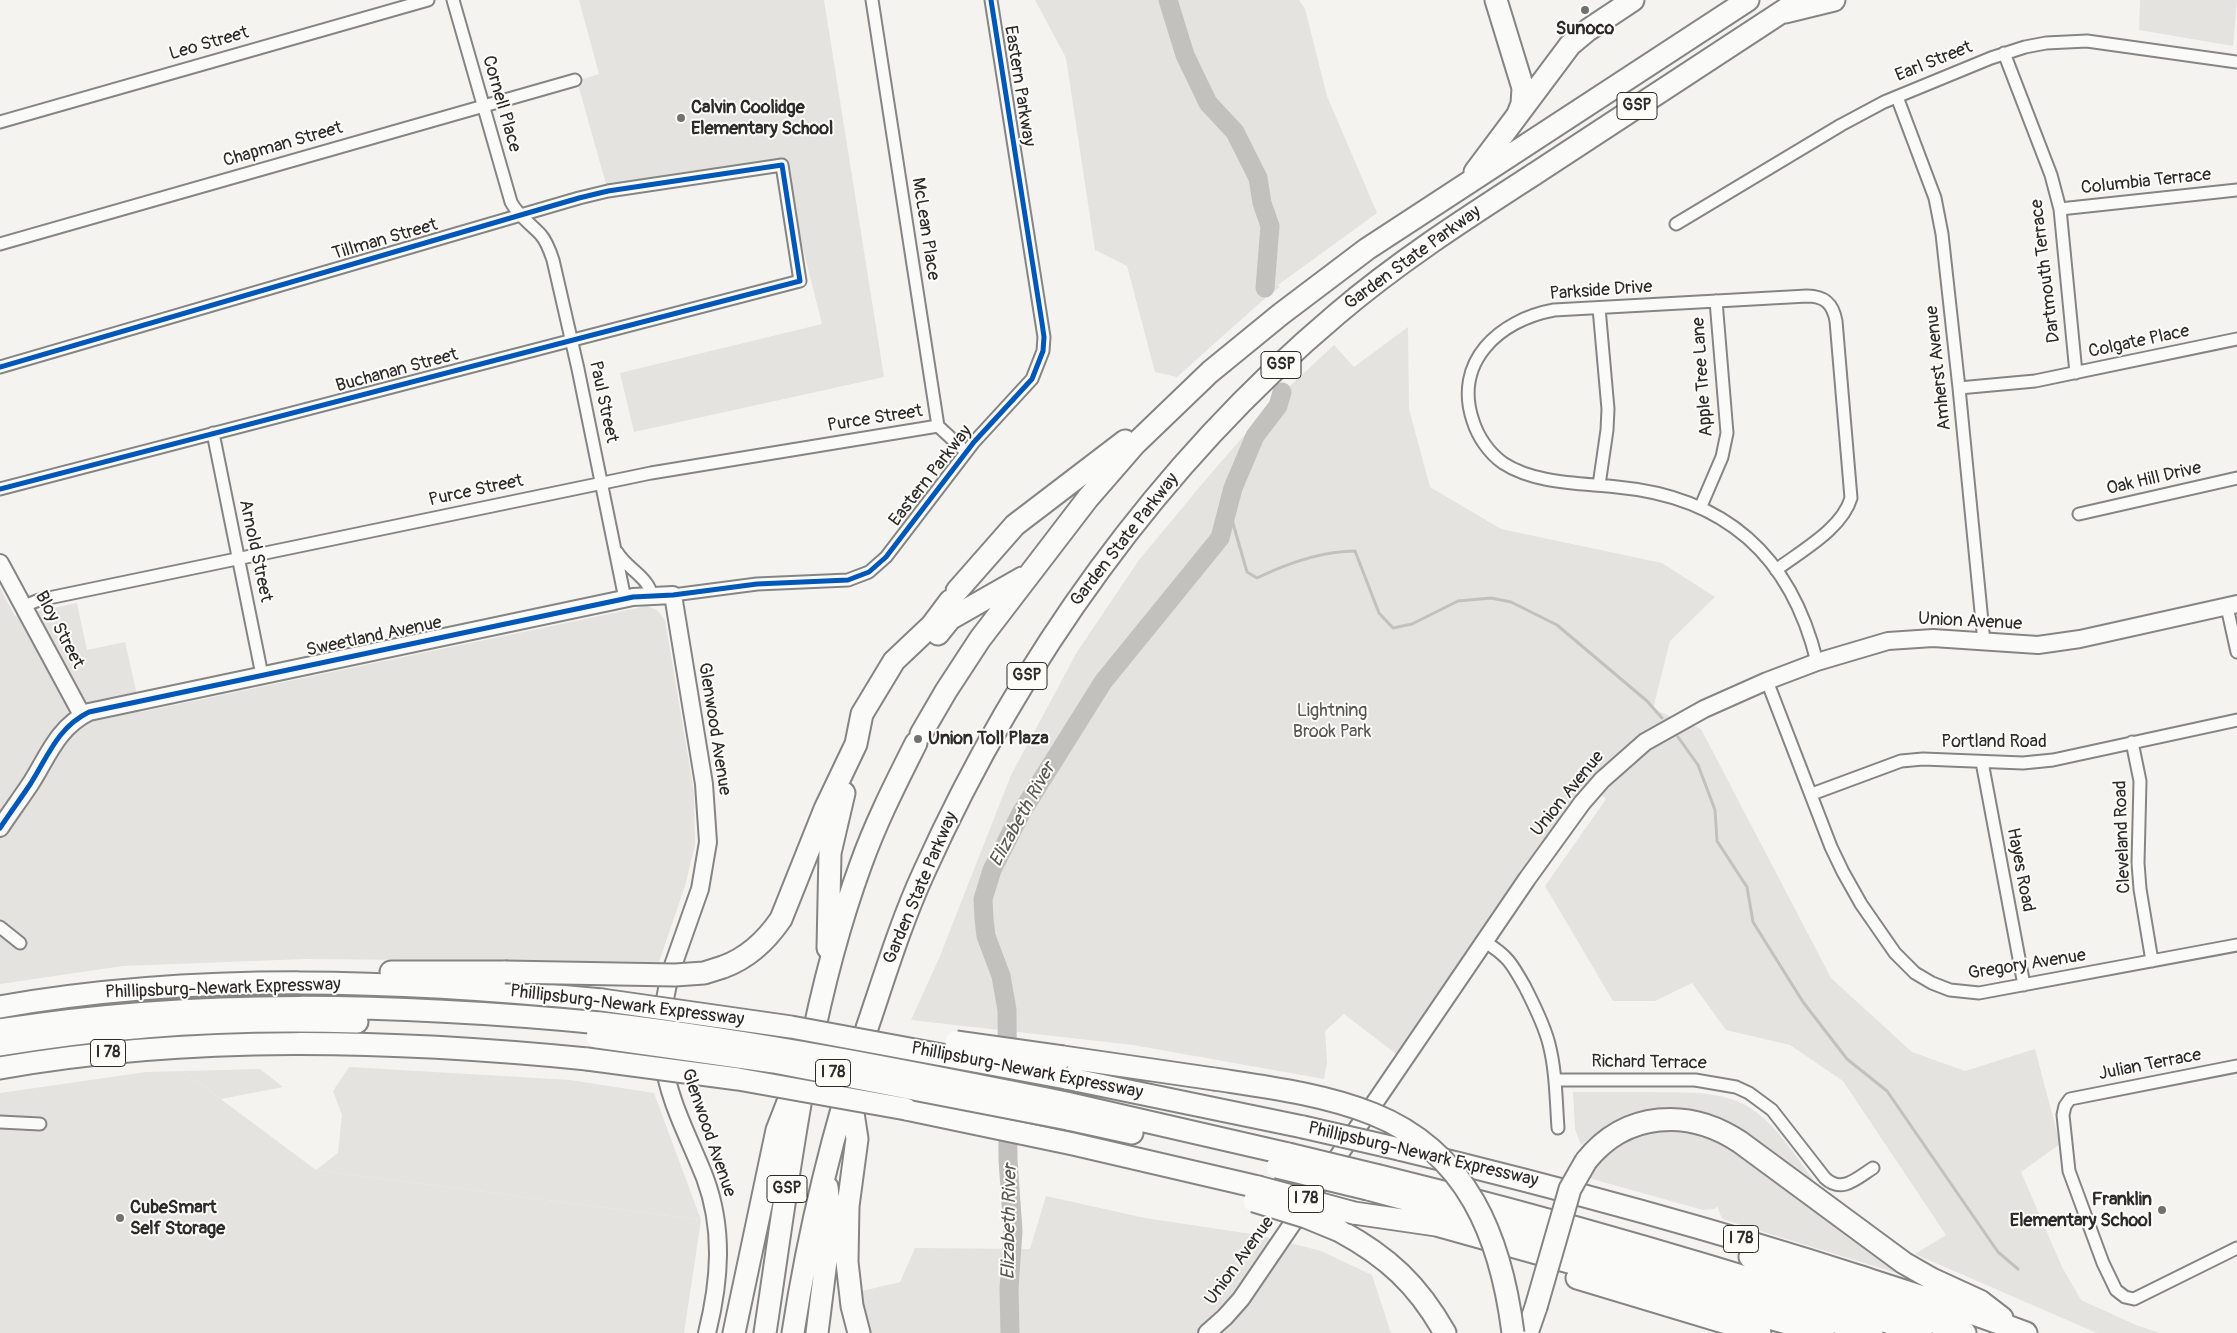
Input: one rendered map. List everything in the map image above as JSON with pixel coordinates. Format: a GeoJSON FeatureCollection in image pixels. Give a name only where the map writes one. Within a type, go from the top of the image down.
{"type":"FeatureCollection","features":[{"type":"Feature","properties":{"kind":"highway"},"geometry":{"type":"LineString","coordinates":[[1496,0],[1523,88],[1522,104],[1512,125]]}},
{"type":"Feature","properties":{"kind":"highway"},"geometry":{"type":"LineString","coordinates":[[1468,183],[1489,152],[1512,125],[1570,45],[1588,30],[1633,0]]}},
{"type":"Feature","properties":{"kind":"highway","name":"Garden State Parkway"},"geometry":{"type":"LineString","coordinates":[[765,1333],[811,1044],[827,975],[861,864],[885,807],[918,739],[966,659],[1029,574],[1099,485],[1183,397],[1228,358],[1305,295],[1367,249],[1748,0]]}},
{"type":"Feature","properties":{"kind":"highway","name":"Garden State Parkway"},"geometry":{"type":"LineString","coordinates":[[793,1333],[802,1273],[848,1085],[898,936],[924,872],[970,779],[1010,705],[1071,608],[1121,540],[1177,473],[1245,400],[1360,294],[1455,226],[1800,0]]}},
{"type":"Feature","properties":{"kind":"highway"},"geometry":{"type":"LineString","coordinates":[[1780,13],[1834,0]]}},
{"type":"Feature","properties":{"kind":"highway"},"geometry":{"type":"LineString","coordinates":[[827,975],[830,853],[862,714],[882,679],[900,654],[932,624],[1015,525],[1183,397]]}},
{"type":"Feature","properties":{"kind":"highway"},"geometry":{"type":"LineString","coordinates":[[304,983],[345,972],[675,975],[704,973],[723,968],[739,960],[754,950],[772,932],[781,919],[817,828],[853,750],[903,669],[950,619],[1029,574]]}},
{"type":"Feature","properties":{"kind":"highway","name":"Phillipsburg-Newark Expressway"},"geometry":{"type":"LineString","coordinates":[[0,1007],[81,995],[170,988],[304,983],[474,989],[602,1000],[791,1027],[1066,1078],[1303,1127],[1459,1163],[1576,1192],[1743,1240],[1884,1284],[2022,1332]]}},
{"type":"Feature","properties":{"kind":"highway","name":"Phillipsburg-Newark Expressway"},"geometry":{"type":"LineString","coordinates":[[0,1030],[101,1016],[190,1009],[325,1006],[458,1011],[598,1030],[774,1062],[1067,1111],[1373,1182],[1529,1214],[1674,1256],[1921,1333]]}},
{"type":"Feature","properties":{"kind":"highway","name":"Phillipsburg-Newark Expressway"},"geometry":{"type":"LineString","coordinates":[[0,1045],[78,1034],[206,1023],[346,1022],[598,1030]]}},
{"type":"Feature","properties":{"kind":"highway"},"geometry":{"type":"LineString","coordinates":[[791,1027],[906,1035],[1063,1057],[1265,1087],[1354,1107],[1395,1125],[1433,1150],[1463,1184],[1487,1224],[1502,1271],[1513,1333]]}},
{"type":"Feature","properties":{"kind":"highway"},"geometry":{"type":"LineString","coordinates":[[734,1333],[777,1130],[811,1044]]}},
{"type":"Feature","properties":{"kind":"highway","name":"I 78"},"geometry":{"type":"LineString","coordinates":[[0,1068],[118,1052],[218,1045],[379,1045],[479,1050],[587,1059],[662,1068],[776,1086],[1073,1144],[1256,1194],[1354,1213],[1760,1333]]}},
{"type":"Feature","properties":{"kind":"highway"},"geometry":{"type":"LineString","coordinates":[[848,1085],[857,1139],[850,1189],[847,1237],[848,1272],[854,1333]]}},
{"type":"Feature","properties":{"kind":"highway"},"geometry":{"type":"LineString","coordinates":[[1527,1333],[1570,1189],[1586,1161],[1612,1137],[1645,1122],[1681,1119],[1715,1127],[1740,1142],[1904,1262],[1932,1279],[1980,1301],[2022,1332]]}},
{"type":"Feature","properties":{"kind":"highway"},"geometry":{"type":"LineString","coordinates":[[1459,1163],[1554,1199],[1660,1229],[1784,1268],[1965,1333]]}},
{"type":"Feature","properties":{"kind":"highway"},"geometry":{"type":"LineString","coordinates":[[817,1333],[831,1221],[826,1169]]}},
{"type":"Feature","properties":{"kind":"highway","name":"Phillipsburg-Newark Expressway"},"geometry":{"type":"LineString","coordinates":[[1373,1182],[1872,1333]]}},
{"type":"Feature","properties":{"kind":"highway"},"geometry":{"type":"LineString","coordinates":[[1256,1194],[1340,1232],[1372,1250],[1400,1272],[1425,1300],[1445,1333]]}},
{"type":"Feature","properties":{"kind":"highway"},"geometry":{"type":"LineString","coordinates":[[1354,1213],[1436,1225],[1823,1333]]}},
{"type":"Feature","properties":{"kind":"highway"},"geometry":{"type":"LineString","coordinates":[[852,1306],[859,1333]]}},
{"type":"Feature","properties":{"kind":"highway"},"geometry":{"type":"LineString","coordinates":[[1532,1333],[1536,1307]]}},
{"type":"Feature","properties":{"kind":"street","name":"Leo Street"},"geometry":{"type":"LineString","coordinates":[[0,122],[428,0]]}},
{"type":"Feature","properties":{"kind":"street","name":"Cornell Place"},"geometry":{"type":"LineString","coordinates":[[453,0],[511,202],[520,215]]}},
{"type":"Feature","properties":{"kind":"street","name":"McLean Place"},"geometry":{"type":"LineString","coordinates":[[872,0],[938,426]]}},
{"type":"Feature","properties":{"kind":"street","name":"Eastern Parkway"},"geometry":{"type":"LineString","coordinates":[[672,595],[751,585],[840,581],[863,576],[886,557],[966,452],[1032,379],[1043,351],[1044,337],[991,0]]}},
{"type":"Feature","properties":{"kind":"street","name":"Earl Street"},"geometry":{"type":"LineString","coordinates":[[1676,224],[1840,125],[1897,97],[2004,53],[2046,43],[2087,41],[2237,62]]}},
{"type":"Feature","properties":{"kind":"street","name":"Dartmouth Terrace"},"geometry":{"type":"LineString","coordinates":[[2004,53],[2051,175],[2060,209],[2076,373]]}},
{"type":"Feature","properties":{"kind":"street","name":"Chapman Street"},"geometry":{"type":"LineString","coordinates":[[0,244],[575,80]]}},
{"type":"Feature","properties":{"kind":"street","name":"Amherst Avenue"},"geometry":{"type":"LineString","coordinates":[[1897,97],[1935,198],[1939,215],[1960,388],[1984,642]]}},
{"type":"Feature","properties":{"kind":"street","name":"Tillman Street"},"geometry":{"type":"LineString","coordinates":[[0,367],[608,191],[782,165],[800,281]]}},
{"type":"Feature","properties":{"kind":"street","name":"Columbia Terrace"},"geometry":{"type":"LineString","coordinates":[[2060,209],[2237,190]]}},
{"type":"Feature","properties":{"kind":"street","name":"Paul Street"},"geometry":{"type":"LineString","coordinates":[[520,215],[542,236],[549,246],[572,340],[625,599]]}},
{"type":"Feature","properties":{"kind":"street","name":"Buchanan Street"},"geometry":{"type":"LineString","coordinates":[[0,489],[800,281]]}},
{"type":"Feature","properties":{"kind":"street","name":"Parkside Drive"},"geometry":{"type":"LineString","coordinates":[[1776,570],[1833,527],[1844,515],[1851,498],[1834,312],[1830,304],[1815,296],[1538,313],[1511,326],[1479,353],[1470,373],[1468,385],[1470,414],[1475,428],[1495,457],[1505,464],[1530,475],[1648,491],[1701,506],[1733,526],[1751,541],[1776,570],[1804,618],[1817,662]]}},
{"type":"Feature","properties":{"kind":"street","name":"Apple Tree Lane"},"geometry":{"type":"LineString","coordinates":[[1701,506],[1722,457],[1727,433],[1716,301]]}},
{"type":"Feature","properties":{"kind":"street"},"geometry":{"type":"LineString","coordinates":[[1599,308],[1608,409],[1608,430],[1599,485]]}},
{"type":"Feature","properties":{"kind":"street","name":"Colgate Place"},"geometry":{"type":"LineString","coordinates":[[1960,388],[2035,381],[2237,339]]}},
{"type":"Feature","properties":{"kind":"street"},"geometry":{"type":"LineString","coordinates":[[938,426],[966,452]]}},
{"type":"Feature","properties":{"kind":"street","name":"Purce Street"},"geometry":{"type":"LineString","coordinates":[[24,606],[39,600],[651,473],[938,426]]}},
{"type":"Feature","properties":{"kind":"street","name":"Arnold Street"},"geometry":{"type":"LineString","coordinates":[[213,433],[262,675]]}},
{"type":"Feature","properties":{"kind":"street","name":"Oak Hill Drive"},"geometry":{"type":"LineString","coordinates":[[2079,514],[2237,478]]}},
{"type":"Feature","properties":{"kind":"street","name":"Paul Street"},"geometry":{"type":"LineString","coordinates":[[616,548],[621,559],[647,583],[652,596]]}},
{"type":"Feature","properties":{"kind":"street","name":"Bloy Street"},"geometry":{"type":"LineString","coordinates":[[0,563],[82,716]]}},
{"type":"Feature","properties":{"kind":"street","name":"Sweetland Avenue"},"geometry":{"type":"LineString","coordinates":[[82,716],[104,708],[625,599],[672,595]]}},
{"type":"Feature","properties":{"kind":"street","name":"Glenwood Avenue"},"geometry":{"type":"LineString","coordinates":[[672,595],[704,784],[708,842],[697,898],[666,987],[662,1011],[662,1037],[669,1086],[680,1119],[707,1185],[717,1225],[718,1274],[707,1333]]}},
{"type":"Feature","properties":{"kind":"street"},"geometry":{"type":"LineString","coordinates":[[2232,606],[2237,652]]}},
{"type":"Feature","properties":{"kind":"street","name":"Union Avenue"},"geometry":{"type":"LineString","coordinates":[[1207,1333],[1233,1309],[1244,1294],[1527,879],[1582,803],[1623,759],[1660,732],[1767,681],[1817,662],[1878,643],[1908,638],[1932,638],[2038,645],[2061,643],[2232,606]]}},
{"type":"Feature","properties":{"kind":"street","name":"Gregory Avenue"},"geometry":{"type":"LineString","coordinates":[[1767,681],[1843,872],[1861,904],[1895,952],[1908,967],[1932,983],[1959,992],[1979,992],[2237,945]]}},
{"type":"Feature","properties":{"kind":"street"},"geometry":{"type":"LineString","coordinates":[[0,828],[56,740],[69,725],[82,716]]}},
{"type":"Feature","properties":{"kind":"street","name":"Portland Road"},"geometry":{"type":"LineString","coordinates":[[1812,794],[1902,761],[1923,759],[2023,763],[2053,760],[2237,720]]}},
{"type":"Feature","properties":{"kind":"street","name":"Cleveland Road"},"geometry":{"type":"LineString","coordinates":[[2132,742],[2140,781],[2138,863],[2140,889],[2152,961]]}},
{"type":"Feature","properties":{"kind":"street","name":"Hayes Road"},"geometry":{"type":"LineString","coordinates":[[1982,762],[2024,985]]}},
{"type":"Feature","properties":{"kind":"street"},"geometry":{"type":"LineString","coordinates":[[0,927],[20,943]]}},
{"type":"Feature","properties":{"kind":"street"},"geometry":{"type":"LineString","coordinates":[[1485,942],[1504,953],[1537,1010],[1550,1044],[1555,1080],[1558,1128]]}},
{"type":"Feature","properties":{"kind":"street","name":"Julian Terrace"},"geometry":{"type":"LineString","coordinates":[[2236,1252],[2134,1299],[2125,1297],[2116,1290],[2103,1263],[2069,1171],[2063,1115],[2065,1106],[2070,1099],[2237,1066]]}},
{"type":"Feature","properties":{"kind":"street","name":"Richard Terrace"},"geometry":{"type":"LineString","coordinates":[[1555,1080],[1695,1080],[1724,1084],[1749,1093],[1772,1110],[1825,1178],[1833,1184],[1846,1185],[1873,1168]]}},
{"type":"Feature","properties":{"kind":"street"},"geometry":{"type":"LineString","coordinates":[[0,1122],[40,1124]]}},
{"type":"Feature","properties":{"kind":"shaded area","name":"Calvin Coolidge Elementary School"},"geometry":{"type":"Polygon","coordinates":[[[579,0],[747,0],[782,165],[608,191],[577,81],[599,74],[579,0]]]}},
{"type":"Feature","properties":{"kind":"shaded area"},"geometry":{"type":"Polygon","coordinates":[[[0,588],[15,616],[77,603],[87,650],[125,642],[141,712],[647,606],[657,610],[665,620],[694,792],[695,845],[685,886],[659,962],[305,959],[123,966],[0,984],[0,588]]]}},
{"type":"Feature","properties":{"kind":"shaded area"},"geometry":{"type":"Polygon","coordinates":[[[183,1071],[316,1170],[701,1220],[684,1333],[0,1333],[0,1093],[146,1072],[183,1071]]]}},
{"type":"Feature","properties":{"kind":"shaded area"},"geometry":{"type":"Polygon","coordinates":[[[1046,1196],[1145,1218],[1258,1235],[1321,1251],[1372,1275],[1391,1333],[868,1333],[858,1292],[900,1282],[915,1248],[1030,1249],[1046,1196]]]}},
{"type":"Feature","properties":{"kind":"green space"},"geometry":{"type":"Polygon","coordinates":[[[745,0],[824,0],[884,377],[634,432],[620,373],[822,324],[782,165],[745,0]]]}},
{"type":"Feature","properties":{"kind":"green space"},"geometry":{"type":"Polygon","coordinates":[[[1035,0],[1299,0],[1305,9],[1327,96],[1377,213],[1278,285],[1280,287],[1177,377],[1155,372],[1127,266],[1095,250],[1066,58],[1035,0]]]}},
{"type":"Feature","properties":{"kind":"green space"},"geometry":{"type":"Polygon","coordinates":[[[2140,0],[2237,0],[2233,46],[2139,30],[2140,0]]]}},
{"type":"Feature","properties":{"kind":"green space","name":"Lightning Brook Park"},"geometry":{"type":"Polygon","coordinates":[[[1408,327],[1409,409],[1430,487],[1501,529],[1662,563],[1715,597],[1670,641],[1653,709],[1701,729],[1831,978],[1912,1052],[1965,1071],[2035,1049],[2060,1144],[2021,1172],[2062,1267],[2081,1300],[2136,1325],[2160,1333],[2097,1333],[1915,1254],[1946,1235],[1843,1081],[1790,1045],[1726,1030],[1692,983],[1655,1001],[1613,1001],[1545,886],[1606,799],[1594,789],[1404,1060],[1344,1014],[1325,1031],[1327,1063],[1324,1079],[1133,1045],[911,1020],[940,956],[1011,775],[1077,652],[1139,560],[1277,398],[1334,345],[1354,367],[1408,327]]]}},
{"type":"Feature","properties":{"kind":"green space"},"geometry":{"type":"Polygon","coordinates":[[[349,1067],[570,1080],[654,1093],[701,1220],[316,1170],[338,1153],[342,1115],[333,1091],[349,1067]]]}},
{"type":"Feature","properties":{"kind":"green space"},"geometry":{"type":"Polygon","coordinates":[[[260,1069],[283,1087],[221,1099],[183,1071],[260,1069]]]}},
{"type":"Feature","properties":{"kind":"green space"},"geometry":{"type":"Polygon","coordinates":[[[1573,1092],[1691,1093],[1732,1099],[1765,1119],[1787,1144],[1813,1179],[1813,1184],[1745,1132],[1719,1117],[1688,1108],[1634,1112],[1602,1129],[1581,1145],[1575,1129],[1573,1092]]]}},
{"type":"Feature","properties":{"kind":"green space"},"geometry":{"type":"Polygon","coordinates":[[[1663,1127],[1720,1138],[1903,1275],[1722,1219],[1717,1206],[1715,1209],[1703,1210],[1585,1177],[1618,1142],[1663,1127]]]}},
{"type":"Feature","properties":{"kind":"waterway","name":"Elizabeth River"},"geometry":{"type":"LineString","coordinates":[[1168,0],[1185,55],[1208,103],[1235,132],[1258,178],[1262,203],[1270,226],[1265,288]]}},
{"type":"Feature","properties":{"kind":"waterway","name":"Elizabeth River"},"geometry":{"type":"LineString","coordinates":[[1010,1333],[1009,1288],[1013,1231],[1008,1160],[1007,1010],[1001,976],[986,936],[983,899],[992,870],[1021,813],[1103,682],[1220,538],[1233,488],[1255,436],[1278,406],[1282,392]]}},
{"type":"Feature","properties":{"kind":"waterway"},"geometry":{"type":"LineString","coordinates":[[1228,506],[1247,572],[1257,578],[1305,559],[1330,553],[1355,551],[1379,613],[1393,628],[1412,624],[1458,601],[1491,598],[1511,602],[1557,625],[1647,701],[1662,718]]}},
{"type":"Feature","properties":{"kind":"waterway"},"geometry":{"type":"LineString","coordinates":[[1678,737],[1698,765],[1715,810],[1717,841],[1747,887],[1753,922],[1803,1002],[1847,1059],[1887,1091],[1998,1252],[2018,1269]]}},
{"type":"Feature","properties":{"kind":"cycle path"},"geometry":{"type":"LineString","coordinates":[[0,828],[31,783],[55,743],[69,726],[89,712],[633,597],[673,595],[757,584],[848,580],[869,572],[886,557],[974,442],[1032,379],[1043,351],[1042,323],[991,0]]}},
{"type":"Feature","properties":{"kind":"cycle path"},"geometry":{"type":"LineString","coordinates":[[0,367],[579,198],[608,191],[782,165],[800,281],[0,489]]}},
{"type":"Feature","properties":{"kind":"place","name":"Sunoco"},"geometry":{"type":"Point","coordinates":[1585,10]}},
{"type":"Feature","properties":{"kind":"place","name":"Calvin Coolidge Elementary School"},"geometry":{"type":"Point","coordinates":[681,118]}},
{"type":"Feature","properties":{"kind":"place","name":"Union Toll Plaza"},"geometry":{"type":"Point","coordinates":[918,739]}},
{"type":"Feature","properties":{"kind":"place","name":"Franklin Elementary School"},"geometry":{"type":"Point","coordinates":[2162,1210]}},
{"type":"Feature","properties":{"kind":"place","name":"CubeSmart Self Storage"},"geometry":{"type":"Point","coordinates":[120,1218]}}]}
